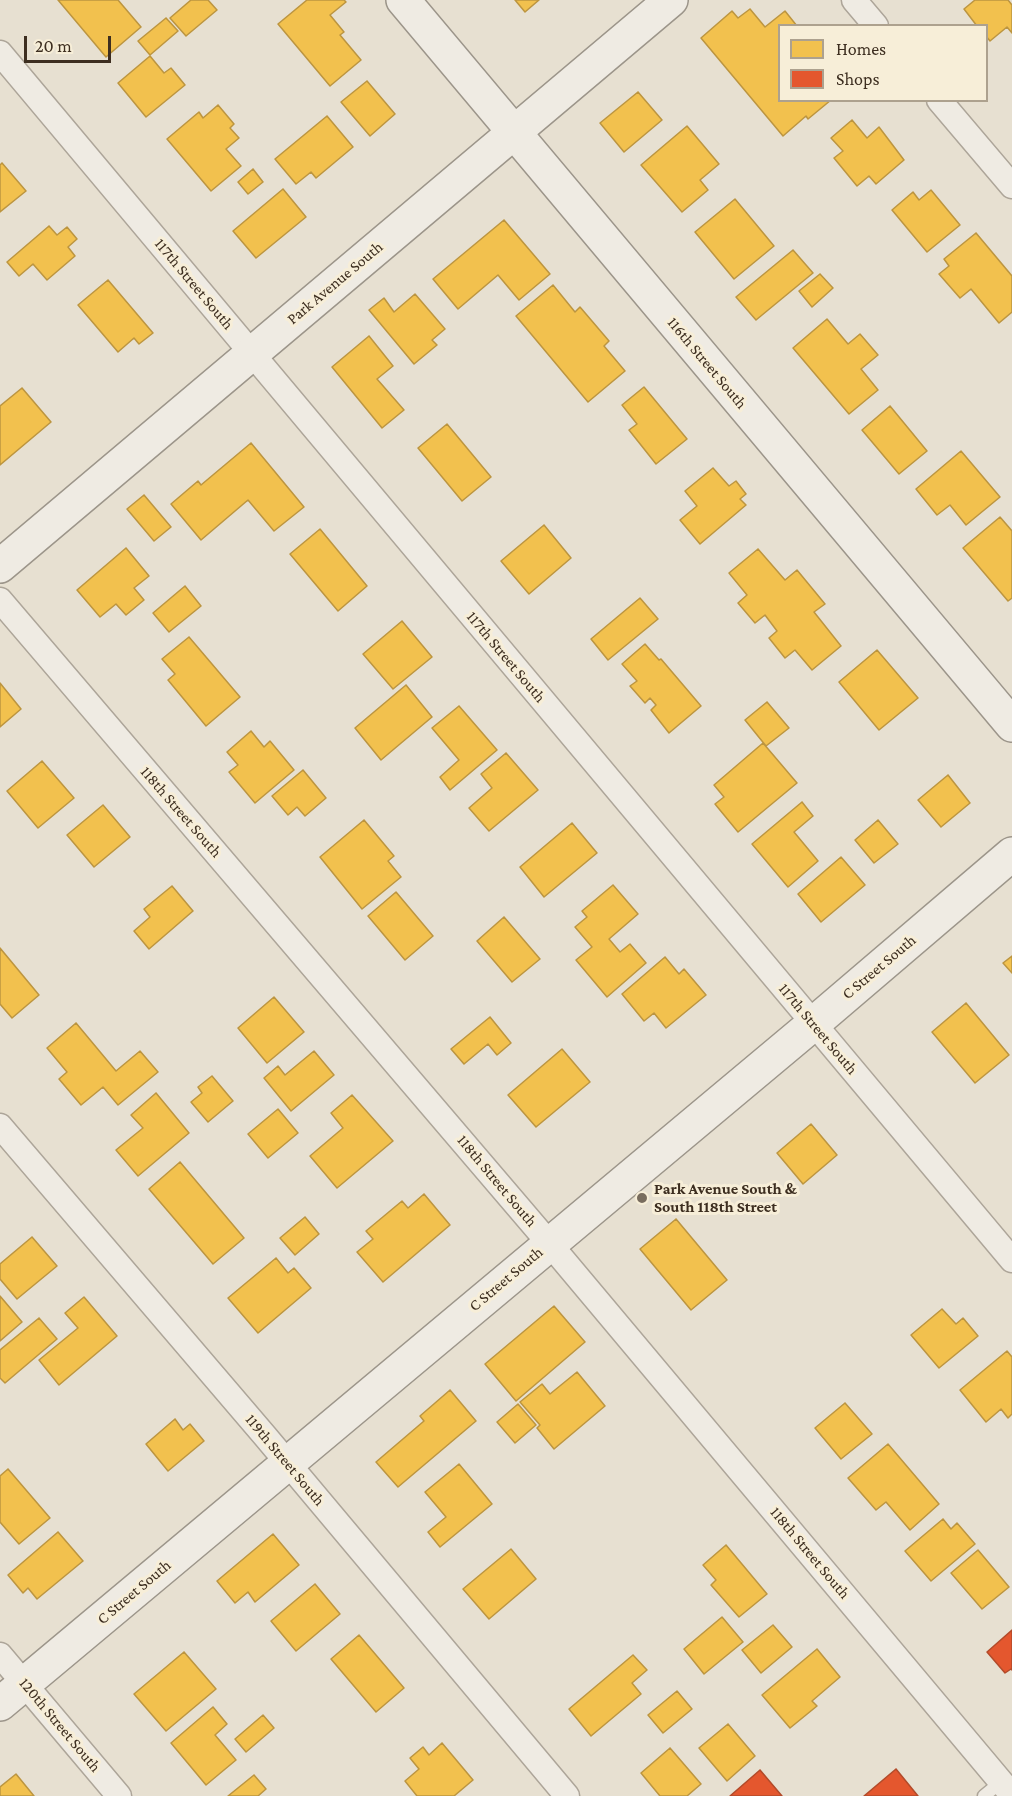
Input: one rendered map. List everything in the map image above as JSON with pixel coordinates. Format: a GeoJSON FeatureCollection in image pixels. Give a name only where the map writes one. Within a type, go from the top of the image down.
{"type":"FeatureCollection","features":[{"type":"Feature","properties":{"kind":"street","name":"116th Street South"},"geometry":{"type":"LineString","coordinates":[[403,0],[1012,725]]}},
{"type":"Feature","properties":{"kind":"street","name":"Park Avenue South"},"geometry":{"type":"LineString","coordinates":[[0,566],[671,0]]}},
{"type":"Feature","properties":{"kind":"street"},"geometry":{"type":"LineString","coordinates":[[854,0],[874,24]]}},
{"type":"Feature","properties":{"kind":"street","name":"117th Street South"},"geometry":{"type":"LineString","coordinates":[[0,53],[1012,1260]]}},
{"type":"Feature","properties":{"kind":"street"},"geometry":{"type":"LineString","coordinates":[[941,102],[1012,186]]}},
{"type":"Feature","properties":{"kind":"street","name":"118th Street South"},"geometry":{"type":"LineString","coordinates":[[0,600],[549,1243],[999,1791]]}},
{"type":"Feature","properties":{"kind":"street","name":"C Street South"},"geometry":{"type":"LineString","coordinates":[[12,1694],[813,1024],[1012,854]]}},
{"type":"Feature","properties":{"kind":"street","name":"119th Street South"},"geometry":{"type":"LineString","coordinates":[[0,1126],[567,1796]]}},
{"type":"Feature","properties":{"kind":"street","name":"120th Street South"},"geometry":{"type":"LineString","coordinates":[[0,1655],[12,1694],[120,1796]]}},
{"type":"Feature","properties":{"kind":"building: Homes"},"geometry":{"type":"Polygon","coordinates":[[[58,0],[118,0],[141,27],[106,57],[58,0]]]}},
{"type":"Feature","properties":{"kind":"building: Homes"},"geometry":{"type":"Polygon","coordinates":[[[191,0],[208,0],[217,10],[186,36],[170,18],[191,0]]]}},
{"type":"Feature","properties":{"kind":"building: Homes"},"geometry":{"type":"Polygon","coordinates":[[[307,0],[344,0],[346,2],[330,15],[344,32],[340,35],[361,60],[330,86],[278,24],[307,0]]]}},
{"type":"Feature","properties":{"kind":"building: Homes"},"geometry":{"type":"Polygon","coordinates":[[[515,0],[539,0],[525,12],[515,0]]]}},
{"type":"Feature","properties":{"kind":"building: Homes"},"geometry":{"type":"Polygon","coordinates":[[[975,0],[1008,0],[1012,5],[1012,33],[1007,27],[990,41],[988,24],[975,24],[964,9],[975,0]]]}},
{"type":"Feature","properties":{"kind":"building: Homes"},"geometry":{"type":"Polygon","coordinates":[[[750,9],[765,27],[785,11],[795,24],[778,24],[778,102],[829,102],[808,119],[806,116],[783,136],[701,38],[732,11],[738,18],[750,9]]]}},
{"type":"Feature","properties":{"kind":"building: Homes"},"geometry":{"type":"Polygon","coordinates":[[[166,18],[178,31],[150,55],[138,41],[166,18]]]}},
{"type":"Feature","properties":{"kind":"building: Homes"},"geometry":{"type":"Polygon","coordinates":[[[150,56],[164,73],[171,68],[185,85],[146,117],[118,83],[150,56]]]}},
{"type":"Feature","properties":{"kind":"building: Homes"},"geometry":{"type":"Polygon","coordinates":[[[367,81],[395,114],[370,136],[341,102],[367,81]]]}},
{"type":"Feature","properties":{"kind":"building: Homes"},"geometry":{"type":"Polygon","coordinates":[[[638,92],[662,120],[624,152],[600,123],[638,92]]]}},
{"type":"Feature","properties":{"kind":"building: Homes"},"geometry":{"type":"Polygon","coordinates":[[[218,105],[234,124],[230,128],[239,138],[226,149],[241,166],[211,191],[167,139],[199,112],[203,118],[218,105]]]}},
{"type":"Feature","properties":{"kind":"building: Homes"},"geometry":{"type":"Polygon","coordinates":[[[327,116],[353,147],[316,178],[311,172],[296,184],[275,159],[327,116]]]}},
{"type":"Feature","properties":{"kind":"building: Homes"},"geometry":{"type":"Polygon","coordinates":[[[852,120],[867,138],[879,127],[904,160],[876,184],[869,176],[857,186],[834,158],[843,151],[831,138],[852,120]]]}},
{"type":"Feature","properties":{"kind":"building: Homes"},"geometry":{"type":"Polygon","coordinates":[[[687,126],[719,164],[700,180],[708,190],[682,212],[641,165],[687,126]]]}},
{"type":"Feature","properties":{"kind":"building: Homes"},"geometry":{"type":"Polygon","coordinates":[[[2,163],[26,191],[0,212],[0,165],[2,163]]]}},
{"type":"Feature","properties":{"kind":"building: Homes"},"geometry":{"type":"Polygon","coordinates":[[[253,169],[263,182],[248,194],[238,182],[253,169]]]}},
{"type":"Feature","properties":{"kind":"building: Homes"},"geometry":{"type":"Polygon","coordinates":[[[283,189],[306,217],[256,258],[233,231],[283,189]]]}},
{"type":"Feature","properties":{"kind":"building: Homes"},"geometry":{"type":"Polygon","coordinates":[[[931,190],[960,225],[927,252],[892,210],[913,192],[919,200],[931,190]]]}},
{"type":"Feature","properties":{"kind":"building: Homes"},"geometry":{"type":"Polygon","coordinates":[[[735,199],[774,246],[734,279],[695,232],[735,199]]]}},
{"type":"Feature","properties":{"kind":"building: Homes"},"geometry":{"type":"Polygon","coordinates":[[[504,220],[550,274],[519,300],[498,275],[458,309],[433,279],[504,220]]]}},
{"type":"Feature","properties":{"kind":"building: Homes"},"geometry":{"type":"Polygon","coordinates":[[[49,226],[57,235],[67,227],[77,239],[68,247],[75,256],[47,280],[33,264],[19,276],[7,262],[49,226]]]}},
{"type":"Feature","properties":{"kind":"building: Homes"},"geometry":{"type":"Polygon","coordinates":[[[976,233],[1012,276],[1012,312],[999,323],[971,289],[960,298],[939,274],[949,266],[944,259],[976,233]]]}},
{"type":"Feature","properties":{"kind":"building: Homes"},"geometry":{"type":"Polygon","coordinates":[[[793,250],[813,273],[756,320],[736,297],[793,250]]]}},
{"type":"Feature","properties":{"kind":"building: Homes"},"geometry":{"type":"Polygon","coordinates":[[[820,274],[833,288],[812,307],[799,291],[820,274]]]}},
{"type":"Feature","properties":{"kind":"building: Homes"},"geometry":{"type":"Polygon","coordinates":[[[108,280],[153,333],[139,344],[134,338],[118,352],[78,305],[108,280]]]}},
{"type":"Feature","properties":{"kind":"building: Homes"},"geometry":{"type":"Polygon","coordinates":[[[553,285],[575,312],[580,307],[609,341],[604,346],[625,371],[588,402],[516,316],[553,285]]]}},
{"type":"Feature","properties":{"kind":"building: Homes"},"geometry":{"type":"Polygon","coordinates":[[[415,294],[445,329],[432,340],[437,345],[414,364],[369,310],[384,298],[394,312],[415,294]]]}},
{"type":"Feature","properties":{"kind":"building: Homes"},"geometry":{"type":"Polygon","coordinates":[[[827,319],[848,344],[860,334],[878,355],[861,369],[878,390],[849,414],[793,348],[827,319]]]}},
{"type":"Feature","properties":{"kind":"building: Homes"},"geometry":{"type":"Polygon","coordinates":[[[369,336],[393,366],[377,379],[404,410],[382,428],[332,367],[369,336]]]}},
{"type":"Feature","properties":{"kind":"building: Homes"},"geometry":{"type":"Polygon","coordinates":[[[644,387],[687,439],[656,464],[629,430],[637,424],[622,405],[644,387]]]}},
{"type":"Feature","properties":{"kind":"building: Homes"},"geometry":{"type":"Polygon","coordinates":[[[22,388],[51,422],[0,465],[0,406],[22,388]]]}},
{"type":"Feature","properties":{"kind":"building: Homes"},"geometry":{"type":"Polygon","coordinates":[[[890,406],[927,451],[899,474],[862,430],[890,406]]]}},
{"type":"Feature","properties":{"kind":"building: Homes"},"geometry":{"type":"Polygon","coordinates":[[[447,424],[491,477],[462,501],[418,448],[447,424]]]}},
{"type":"Feature","properties":{"kind":"building: Homes"},"geometry":{"type":"Polygon","coordinates":[[[251,443],[304,507],[274,531],[248,500],[201,540],[171,504],[198,481],[201,485],[251,443]]]}},
{"type":"Feature","properties":{"kind":"building: Homes"},"geometry":{"type":"Polygon","coordinates":[[[961,451],[1000,497],[966,525],[950,505],[937,515],[916,489],[961,451]]]}},
{"type":"Feature","properties":{"kind":"building: Homes"},"geometry":{"type":"Polygon","coordinates":[[[713,468],[729,486],[736,481],[746,494],[740,499],[746,505],[700,544],[680,520],[697,506],[685,491],[713,468]]]}},
{"type":"Feature","properties":{"kind":"building: Homes"},"geometry":{"type":"Polygon","coordinates":[[[144,495],[171,527],[154,541],[127,509],[144,495]]]}},
{"type":"Feature","properties":{"kind":"building: Homes"},"geometry":{"type":"Polygon","coordinates":[[[1000,517],[1012,531],[1012,598],[1008,601],[963,548],[1000,517]]]}},
{"type":"Feature","properties":{"kind":"building: Homes"},"geometry":{"type":"Polygon","coordinates":[[[544,525],[571,558],[529,594],[501,561],[544,525]]]}},
{"type":"Feature","properties":{"kind":"building: Homes"},"geometry":{"type":"Polygon","coordinates":[[[320,529],[367,586],[338,611],[290,554],[320,529]]]}},
{"type":"Feature","properties":{"kind":"building: Homes"},"geometry":{"type":"Polygon","coordinates":[[[126,548],[149,576],[134,588],[144,600],[126,615],[116,604],[100,617],[77,590],[126,548]]]}},
{"type":"Feature","properties":{"kind":"building: Homes"},"geometry":{"type":"Polygon","coordinates":[[[758,549],[785,580],[797,570],[825,604],[814,612],[841,646],[812,670],[795,650],[785,658],[769,638],[777,631],[765,615],[755,623],[738,603],[747,595],[729,573],[758,549]]]}},
{"type":"Feature","properties":{"kind":"building: Homes"},"geometry":{"type":"Polygon","coordinates":[[[185,586],[201,606],[169,632],[153,613],[185,586]]]}},
{"type":"Feature","properties":{"kind":"building: Homes"},"geometry":{"type":"Polygon","coordinates":[[[640,598],[658,619],[608,660],[591,639],[640,598]]]}},
{"type":"Feature","properties":{"kind":"building: Homes"},"geometry":{"type":"Polygon","coordinates":[[[402,621],[432,657],[393,689],[363,654],[402,621]]]}},
{"type":"Feature","properties":{"kind":"building: Homes"},"geometry":{"type":"Polygon","coordinates":[[[189,637],[240,697],[206,726],[168,680],[175,674],[162,659],[189,637]]]}},
{"type":"Feature","properties":{"kind":"building: Homes"},"geometry":{"type":"Polygon","coordinates":[[[645,644],[659,660],[661,659],[701,706],[669,733],[651,710],[656,705],[650,698],[645,703],[630,686],[637,681],[622,664],[645,644]]]}},
{"type":"Feature","properties":{"kind":"building: Homes"},"geometry":{"type":"Polygon","coordinates":[[[877,650],[918,698],[879,730],[839,682],[877,650]]]}},
{"type":"Feature","properties":{"kind":"building: Homes"},"geometry":{"type":"Polygon","coordinates":[[[0,683],[21,709],[0,727],[0,683]]]}},
{"type":"Feature","properties":{"kind":"building: Homes"},"geometry":{"type":"Polygon","coordinates":[[[406,685],[432,717],[381,760],[355,728],[406,685]]]}},
{"type":"Feature","properties":{"kind":"building: Homes"},"geometry":{"type":"Polygon","coordinates":[[[767,702],[789,728],[766,746],[745,720],[767,702]]]}},
{"type":"Feature","properties":{"kind":"building: Homes"},"geometry":{"type":"Polygon","coordinates":[[[459,706],[497,750],[450,790],[440,777],[459,760],[432,728],[459,706]]]}},
{"type":"Feature","properties":{"kind":"building: Homes"},"geometry":{"type":"Polygon","coordinates":[[[251,731],[264,747],[270,741],[294,770],[255,803],[229,772],[238,765],[227,752],[251,731]]]}},
{"type":"Feature","properties":{"kind":"building: Homes"},"geometry":{"type":"Polygon","coordinates":[[[763,743],[797,783],[738,832],[715,804],[724,797],[714,785],[763,743]]]}},
{"type":"Feature","properties":{"kind":"building: Homes"},"geometry":{"type":"Polygon","coordinates":[[[506,753],[538,790],[489,831],[469,808],[492,788],[481,774],[506,753]]]}},
{"type":"Feature","properties":{"kind":"building: Homes"},"geometry":{"type":"Polygon","coordinates":[[[42,761],[74,798],[38,828],[7,791],[42,761]]]}},
{"type":"Feature","properties":{"kind":"building: Homes"},"geometry":{"type":"Polygon","coordinates":[[[303,770],[326,798],[305,816],[297,807],[288,815],[272,796],[303,770]]]}},
{"type":"Feature","properties":{"kind":"building: Homes"},"geometry":{"type":"Polygon","coordinates":[[[948,775],[970,803],[941,827],[918,800],[948,775]]]}},
{"type":"Feature","properties":{"kind":"building: Homes"},"geometry":{"type":"Polygon","coordinates":[[[802,802],[813,816],[794,832],[818,861],[788,887],[752,844],[802,802]]]}},
{"type":"Feature","properties":{"kind":"building: Homes"},"geometry":{"type":"Polygon","coordinates":[[[103,805],[130,837],[94,867],[67,835],[103,805]]]}},
{"type":"Feature","properties":{"kind":"building: Homes"},"geometry":{"type":"Polygon","coordinates":[[[364,820],[394,856],[388,861],[401,877],[362,909],[320,857],[364,820]]]}},
{"type":"Feature","properties":{"kind":"building: Homes"},"geometry":{"type":"Polygon","coordinates":[[[878,820],[898,844],[874,863],[855,840],[878,820]]]}},
{"type":"Feature","properties":{"kind":"building: Homes"},"geometry":{"type":"Polygon","coordinates":[[[572,823],[597,853],[544,897],[520,867],[572,823]]]}},
{"type":"Feature","properties":{"kind":"building: Homes"},"geometry":{"type":"Polygon","coordinates":[[[841,857],[865,885],[821,922],[798,894],[841,857]]]}},
{"type":"Feature","properties":{"kind":"building: Homes"},"geometry":{"type":"Polygon","coordinates":[[[613,885],[638,914],[609,939],[620,952],[630,944],[646,963],[607,997],[576,960],[592,947],[575,927],[587,917],[582,911],[613,885]]]}},
{"type":"Feature","properties":{"kind":"building: Homes"},"geometry":{"type":"Polygon","coordinates":[[[172,886],[193,911],[149,949],[134,931],[150,917],[144,909],[172,886]]]}},
{"type":"Feature","properties":{"kind":"building: Homes"},"geometry":{"type":"Polygon","coordinates":[[[396,892],[433,936],[405,960],[368,916],[396,892]]]}},
{"type":"Feature","properties":{"kind":"building: Homes"},"geometry":{"type":"Polygon","coordinates":[[[504,917],[540,959],[512,982],[477,941],[504,917]]]}},
{"type":"Feature","properties":{"kind":"building: Homes"},"geometry":{"type":"Polygon","coordinates":[[[0,948],[39,995],[12,1018],[0,1004],[0,948]]]}},
{"type":"Feature","properties":{"kind":"building: Homes"},"geometry":{"type":"Polygon","coordinates":[[[1012,956],[1012,973],[1003,963],[1012,956]]]}},
{"type":"Feature","properties":{"kind":"building: Homes"},"geometry":{"type":"Polygon","coordinates":[[[665,957],[679,974],[684,969],[706,995],[666,1028],[654,1013],[644,1021],[622,994],[665,957]]]}},
{"type":"Feature","properties":{"kind":"building: Homes"},"geometry":{"type":"Polygon","coordinates":[[[274,997],[304,1032],[267,1063],[238,1028],[274,997]]]}},
{"type":"Feature","properties":{"kind":"building: Homes"},"geometry":{"type":"Polygon","coordinates":[[[966,1003],[1009,1055],[975,1083],[932,1032],[966,1003]]]}},
{"type":"Feature","properties":{"kind":"building: Homes"},"geometry":{"type":"Polygon","coordinates":[[[490,1017],[511,1043],[497,1055],[488,1044],[464,1064],[451,1049],[490,1017]]]}},
{"type":"Feature","properties":{"kind":"building: Homes"},"geometry":{"type":"Polygon","coordinates":[[[76,1023],[116,1071],[140,1051],[158,1072],[118,1105],[103,1087],[81,1105],[59,1079],[67,1072],[47,1048],[76,1023]]]}},
{"type":"Feature","properties":{"kind":"building: Homes"},"geometry":{"type":"Polygon","coordinates":[[[562,1049],[590,1082],[536,1127],[508,1095],[562,1049]]]}},
{"type":"Feature","properties":{"kind":"building: Homes"},"geometry":{"type":"Polygon","coordinates":[[[314,1051],[334,1075],[291,1111],[264,1078],[278,1066],[285,1075],[314,1051]]]}},
{"type":"Feature","properties":{"kind":"building: Homes"},"geometry":{"type":"Polygon","coordinates":[[[212,1076],[233,1101],[208,1122],[191,1102],[202,1093],[198,1087],[212,1076]]]}},
{"type":"Feature","properties":{"kind":"building: Homes"},"geometry":{"type":"Polygon","coordinates":[[[156,1093],[189,1133],[138,1176],[116,1150],[143,1128],[131,1115],[156,1093]]]}},
{"type":"Feature","properties":{"kind":"building: Homes"},"geometry":{"type":"Polygon","coordinates":[[[352,1095],[393,1141],[337,1188],[310,1156],[343,1128],[331,1113],[352,1095]]]}},
{"type":"Feature","properties":{"kind":"building: Homes"},"geometry":{"type":"Polygon","coordinates":[[[278,1109],[298,1133],[268,1158],[248,1134],[278,1109]]]}},
{"type":"Feature","properties":{"kind":"building: Homes"},"geometry":{"type":"Polygon","coordinates":[[[811,1124],[837,1155],[803,1184],[777,1153],[811,1124]]]}},
{"type":"Feature","properties":{"kind":"building: Homes"},"geometry":{"type":"Polygon","coordinates":[[[180,1162],[244,1238],[213,1264],[149,1189],[180,1162]]]}},
{"type":"Feature","properties":{"kind":"building: Homes"},"geometry":{"type":"Polygon","coordinates":[[[424,1194],[450,1225],[383,1282],[357,1252],[373,1239],[366,1231],[402,1201],[408,1208],[424,1194]]]}},
{"type":"Feature","properties":{"kind":"building: Homes"},"geometry":{"type":"Polygon","coordinates":[[[305,1217],[319,1234],[295,1255],[280,1238],[305,1217]]]}},
{"type":"Feature","properties":{"kind":"building: Homes"},"geometry":{"type":"Polygon","coordinates":[[[676,1219],[727,1280],[691,1310],[640,1249],[676,1219]]]}},
{"type":"Feature","properties":{"kind":"building: Homes"},"geometry":{"type":"Polygon","coordinates":[[[32,1237],[57,1266],[17,1299],[0,1279],[0,1264],[32,1237]]]}},
{"type":"Feature","properties":{"kind":"building: Homes"},"geometry":{"type":"Polygon","coordinates":[[[276,1258],[288,1273],[294,1268],[311,1288],[258,1333],[228,1298],[276,1258]]]}},
{"type":"Feature","properties":{"kind":"building: Homes"},"geometry":{"type":"Polygon","coordinates":[[[0,1296],[22,1322],[0,1341],[0,1296]]]}},
{"type":"Feature","properties":{"kind":"building: Homes"},"geometry":{"type":"Polygon","coordinates":[[[84,1297],[117,1336],[59,1385],[39,1360],[78,1328],[65,1313],[84,1297]]]}},
{"type":"Feature","properties":{"kind":"building: Homes"},"geometry":{"type":"Polygon","coordinates":[[[554,1306],[585,1342],[516,1401],[485,1364],[554,1306]]]}},
{"type":"Feature","properties":{"kind":"building: Homes"},"geometry":{"type":"Polygon","coordinates":[[[942,1309],[956,1324],[963,1318],[978,1336],[939,1368],[911,1335],[942,1309]]]}},
{"type":"Feature","properties":{"kind":"building: Homes"},"geometry":{"type":"Polygon","coordinates":[[[39,1318],[57,1339],[5,1383],[0,1378],[0,1350],[39,1318]]]}},
{"type":"Feature","properties":{"kind":"building: Homes"},"geometry":{"type":"Polygon","coordinates":[[[1007,1351],[1012,1357],[1012,1414],[1008,1418],[1001,1409],[986,1422],[960,1390],[1007,1351]]]}},
{"type":"Feature","properties":{"kind":"building: Homes"},"geometry":{"type":"Polygon","coordinates":[[[577,1372],[605,1406],[554,1449],[537,1428],[540,1425],[520,1402],[542,1384],[550,1394],[577,1372]]]}},
{"type":"Feature","properties":{"kind":"building: Homes"},"geometry":{"type":"Polygon","coordinates":[[[450,1390],[476,1421],[398,1487],[376,1462],[424,1421],[420,1416],[450,1390]]]}},
{"type":"Feature","properties":{"kind":"building: Homes"},"geometry":{"type":"Polygon","coordinates":[[[845,1403],[872,1434],[841,1459],[815,1428],[845,1403]]]}},
{"type":"Feature","properties":{"kind":"building: Homes"},"geometry":{"type":"Polygon","coordinates":[[[518,1404],[536,1425],[515,1443],[497,1422],[518,1404]]]}},
{"type":"Feature","properties":{"kind":"building: Homes"},"geometry":{"type":"Polygon","coordinates":[[[175,1419],[183,1430],[190,1424],[204,1441],[168,1471],[146,1444],[175,1419]]]}},
{"type":"Feature","properties":{"kind":"building: Homes"},"geometry":{"type":"Polygon","coordinates":[[[888,1444],[939,1504],[910,1530],[886,1502],[876,1510],[848,1478],[888,1444]]]}},
{"type":"Feature","properties":{"kind":"building: Homes"},"geometry":{"type":"Polygon","coordinates":[[[459,1464],[492,1504],[440,1547],[428,1532],[446,1517],[425,1492],[459,1464]]]}},
{"type":"Feature","properties":{"kind":"building: Homes"},"geometry":{"type":"Polygon","coordinates":[[[8,1469],[50,1518],[19,1544],[0,1522],[0,1476],[8,1469]]]}},
{"type":"Feature","properties":{"kind":"building: Homes"},"geometry":{"type":"Polygon","coordinates":[[[943,1519],[951,1529],[957,1523],[975,1544],[931,1581],[905,1551],[943,1519]]]}},
{"type":"Feature","properties":{"kind":"building: Homes"},"geometry":{"type":"Polygon","coordinates":[[[58,1532],[83,1561],[37,1599],[28,1588],[23,1593],[8,1575],[58,1532]]]}},
{"type":"Feature","properties":{"kind":"building: Homes"},"geometry":{"type":"Polygon","coordinates":[[[273,1534],[299,1565],[255,1602],[248,1592],[235,1603],[217,1581],[273,1534]]]}},
{"type":"Feature","properties":{"kind":"building: Homes"},"geometry":{"type":"Polygon","coordinates":[[[726,1545],[767,1594],[739,1617],[711,1585],[716,1580],[703,1565],[726,1545]]]}},
{"type":"Feature","properties":{"kind":"building: Homes"},"geometry":{"type":"Polygon","coordinates":[[[511,1549],[536,1579],[489,1619],[463,1589],[511,1549]]]}},
{"type":"Feature","properties":{"kind":"building: Homes"},"geometry":{"type":"Polygon","coordinates":[[[978,1550],[1009,1587],[982,1609],[951,1573],[978,1550]]]}},
{"type":"Feature","properties":{"kind":"building: Homes"},"geometry":{"type":"Polygon","coordinates":[[[315,1584],[340,1614],[296,1651],[271,1621],[315,1584]]]}},
{"type":"Feature","properties":{"kind":"building: Homes"},"geometry":{"type":"Polygon","coordinates":[[[722,1617],[743,1642],[704,1674],[684,1649],[722,1617]]]}},
{"type":"Feature","properties":{"kind":"building: Homes"},"geometry":{"type":"Polygon","coordinates":[[[773,1625],[792,1647],[761,1673],[742,1650],[773,1625]]]}},
{"type":"Feature","properties":{"kind":"building: Homes"},"geometry":{"type":"Polygon","coordinates":[[[359,1635],[404,1688],[376,1712],[331,1659],[359,1635]]]}},
{"type":"Feature","properties":{"kind":"building: Homes"},"geometry":{"type":"Polygon","coordinates":[[[817,1649],[840,1677],[812,1701],[817,1706],[790,1728],[762,1695],[817,1649]]]}},
{"type":"Feature","properties":{"kind":"building: Homes"},"geometry":{"type":"Polygon","coordinates":[[[184,1652],[216,1689],[166,1731],[134,1694],[184,1652]]]}},
{"type":"Feature","properties":{"kind":"building: Homes"},"geometry":{"type":"Polygon","coordinates":[[[633,1655],[647,1670],[632,1683],[641,1694],[591,1736],[569,1709],[633,1655]]]}},
{"type":"Feature","properties":{"kind":"building: Homes"},"geometry":{"type":"Polygon","coordinates":[[[677,1691],[692,1709],[663,1733],[648,1715],[677,1691]]]}},
{"type":"Feature","properties":{"kind":"building: Homes"},"geometry":{"type":"Polygon","coordinates":[[[213,1707],[227,1724],[215,1735],[236,1760],[206,1785],[171,1743],[213,1707]]]}},
{"type":"Feature","properties":{"kind":"building: Homes"},"geometry":{"type":"Polygon","coordinates":[[[263,1715],[274,1728],[246,1752],[235,1739],[263,1715]]]}},
{"type":"Feature","properties":{"kind":"building: Homes"},"geometry":{"type":"Polygon","coordinates":[[[728,1724],[755,1756],[727,1781],[699,1748],[728,1724]]]}},
{"type":"Feature","properties":{"kind":"building: Homes"},"geometry":{"type":"Polygon","coordinates":[[[442,1743],[473,1780],[454,1796],[417,1796],[405,1781],[419,1769],[410,1758],[423,1747],[429,1755],[442,1743]]]}},
{"type":"Feature","properties":{"kind":"building: Homes"},"geometry":{"type":"Polygon","coordinates":[[[670,1748],[701,1784],[687,1796],[660,1796],[641,1773],[670,1748]]]}},
{"type":"Feature","properties":{"kind":"building: Homes"},"geometry":{"type":"Polygon","coordinates":[[[16,1774],[34,1796],[0,1796],[0,1787],[16,1774]]]}},
{"type":"Feature","properties":{"kind":"building: Homes"},"geometry":{"type":"Polygon","coordinates":[[[254,1775],[266,1789],[258,1796],[228,1796],[254,1775]]]}},
{"type":"Feature","properties":{"kind":"building: Shops"},"geometry":{"type":"Polygon","coordinates":[[[1012,1630],[1012,1670],[1005,1673],[987,1652],[1012,1630]]]}},
{"type":"Feature","properties":{"kind":"building: Shops"},"geometry":{"type":"Polygon","coordinates":[[[896,1769],[918,1796],[864,1796],[896,1769]]]}},
{"type":"Feature","properties":{"kind":"building: Shops"},"geometry":{"type":"Polygon","coordinates":[[[760,1770],[782,1796],[730,1796],[760,1770]]]}},
{"type":"Feature","properties":{"kind":"place","name":"Park Avenue South & South 118th Street"},"geometry":{"type":"Point","coordinates":[642,1198]}}]}
